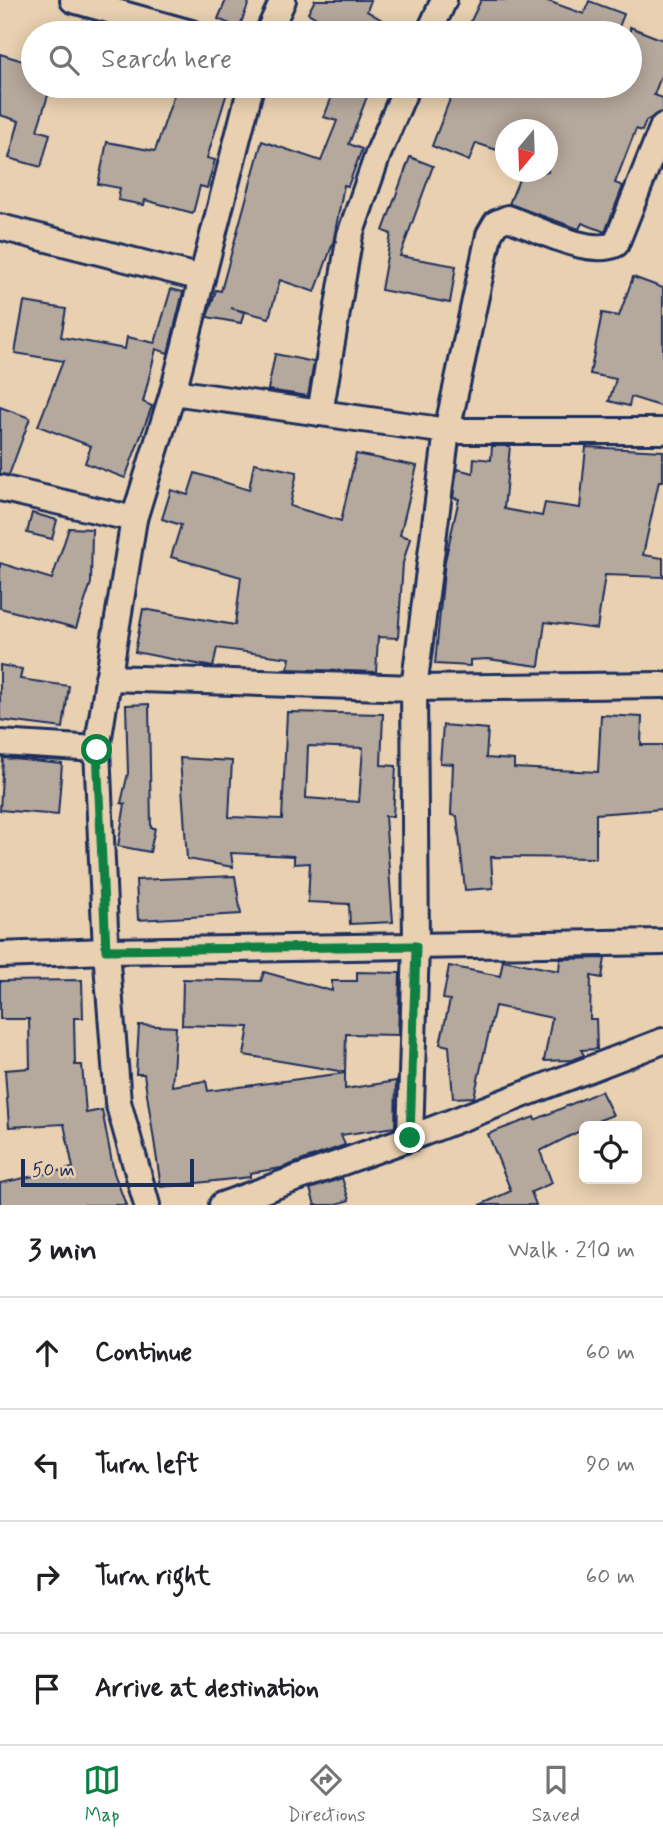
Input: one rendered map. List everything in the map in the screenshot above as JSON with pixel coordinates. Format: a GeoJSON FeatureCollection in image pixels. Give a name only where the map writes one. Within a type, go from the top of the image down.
{"type":"FeatureCollection","features":[{"type":"Feature","properties":{"kind":"street"},"geometry":{"type":"LineString","coordinates":[[73,0],[148,21]]}},
{"type":"Feature","properties":{"kind":"street"},"geometry":{"type":"LineString","coordinates":[[273,21],[283,0]]}},
{"type":"Feature","properties":{"kind":"street"},"geometry":{"type":"LineString","coordinates":[[434,21],[444,0]]}},
{"type":"Feature","properties":{"kind":"street"},"geometry":{"type":"LineString","coordinates":[[147,1205],[118,1102],[106,950],[97,750],[134,519],[173,392],[248,98]]}},
{"type":"Feature","properties":{"kind":"street"},"geometry":{"type":"LineString","coordinates":[[320,413],[350,235],[378,154],[402,98]]}},
{"type":"Feature","properties":{"kind":"street"},"geometry":{"type":"LineString","coordinates":[[410,1138],[416,946],[414,688],[447,431],[489,235],[496,223],[508,218],[590,248],[605,249],[616,244],[663,126]]}},
{"type":"Feature","properties":{"kind":"street"},"geometry":{"type":"LineString","coordinates":[[0,227],[202,278]]}},
{"type":"Feature","properties":{"kind":"street"},"geometry":{"type":"LineString","coordinates":[[173,392],[447,431],[663,431]]}},
{"type":"Feature","properties":{"kind":"street"},"geometry":{"type":"LineString","coordinates":[[0,488],[134,519]]}},
{"type":"Feature","properties":{"kind":"street"},"geometry":{"type":"LineString","coordinates":[[108,678],[414,688],[663,685]]}},
{"type":"Feature","properties":{"kind":"street"},"geometry":{"type":"LineString","coordinates":[[0,743],[97,750]]}},
{"type":"Feature","properties":{"kind":"street"},"geometry":{"type":"LineString","coordinates":[[0,955],[106,950],[663,942]]}},
{"type":"Feature","properties":{"kind":"street"},"geometry":{"type":"LineString","coordinates":[[222,1205],[410,1138],[663,1041]]}},
{"type":"Feature","properties":{"kind":"building"},"geometry":{"type":"Polygon","coordinates":[[[226,0],[250,0],[242,21],[218,19],[226,0]]]}},
{"type":"Feature","properties":{"kind":"building"},"geometry":{"type":"Polygon","coordinates":[[[315,0],[371,0],[367,11],[384,21],[322,21],[308,13],[315,0]]]}},
{"type":"Feature","properties":{"kind":"building"},"geometry":{"type":"Polygon","coordinates":[[[481,0],[545,0],[584,14],[589,1],[624,14],[621,21],[471,21],[481,0]]]}},
{"type":"Feature","properties":{"kind":"building"},"geometry":{"type":"Polygon","coordinates":[[[642,32],[663,40],[663,71],[654,95],[663,98],[663,111],[646,121],[642,131],[636,129],[615,183],[623,186],[605,232],[582,223],[579,229],[509,204],[518,182],[558,182],[558,119],[495,119],[495,149],[476,143],[469,161],[432,146],[450,98],[642,98],[642,32]]]}},
{"type":"Feature","properties":{"kind":"building"},"geometry":{"type":"Polygon","coordinates":[[[0,54],[21,60],[21,98],[47,98],[37,130],[50,134],[41,167],[9,158],[19,121],[0,115],[0,54]]]}},
{"type":"Feature","properties":{"kind":"building"},"geometry":{"type":"Polygon","coordinates":[[[173,98],[225,98],[207,158],[215,160],[207,188],[200,186],[193,213],[145,200],[144,205],[118,200],[120,188],[98,184],[107,142],[155,151],[173,98]]]}},
{"type":"Feature","properties":{"kind":"building"},"geometry":{"type":"Polygon","coordinates":[[[331,98],[366,98],[349,144],[362,149],[348,186],[344,185],[333,243],[315,292],[280,280],[269,318],[231,308],[244,312],[241,323],[207,317],[216,290],[221,291],[262,141],[321,161],[337,121],[324,117],[331,98]]]}},
{"type":"Feature","properties":{"kind":"building"},"geometry":{"type":"Polygon","coordinates":[[[410,157],[433,166],[400,256],[456,266],[450,303],[381,290],[391,234],[383,231],[410,157]]]}},
{"type":"Feature","properties":{"kind":"building"},"geometry":{"type":"Polygon","coordinates":[[[633,277],[663,288],[663,407],[631,397],[629,406],[609,401],[616,379],[590,374],[602,313],[619,316],[633,277]]]}},
{"type":"Feature","properties":{"kind":"building"},"geometry":{"type":"Polygon","coordinates":[[[171,289],[183,292],[168,353],[156,349],[143,402],[152,406],[125,478],[85,463],[91,446],[38,426],[63,361],[15,353],[24,302],[66,309],[61,337],[125,349],[127,337],[155,343],[171,289]]]}},
{"type":"Feature","properties":{"kind":"building"},"geometry":{"type":"Polygon","coordinates":[[[275,354],[314,362],[308,396],[268,390],[275,354]]]}},
{"type":"Feature","properties":{"kind":"building"},"geometry":{"type":"Polygon","coordinates":[[[0,407],[30,418],[9,475],[0,474],[0,407]]]}},
{"type":"Feature","properties":{"kind":"building"},"geometry":{"type":"Polygon","coordinates":[[[492,446],[510,446],[504,509],[542,516],[545,503],[580,508],[586,447],[663,451],[663,481],[659,481],[643,555],[663,558],[663,577],[605,575],[597,629],[545,622],[539,666],[488,659],[470,660],[470,666],[435,664],[445,561],[459,499],[453,498],[457,469],[473,473],[474,458],[491,460],[492,446]]]}},
{"type":"Feature","properties":{"kind":"building"},"geometry":{"type":"Polygon","coordinates":[[[356,454],[417,466],[400,535],[410,538],[403,563],[398,638],[378,637],[376,672],[288,669],[290,658],[217,648],[213,667],[135,652],[143,609],[235,625],[241,577],[171,557],[181,525],[162,519],[171,490],[188,495],[195,473],[249,490],[254,463],[297,472],[290,506],[341,521],[356,454]]]}},
{"type":"Feature","properties":{"kind":"building"},"geometry":{"type":"Polygon","coordinates":[[[32,513],[57,520],[52,539],[27,533],[32,513]]]}},
{"type":"Feature","properties":{"kind":"building"},"geometry":{"type":"Polygon","coordinates":[[[69,528],[92,529],[91,583],[76,628],[0,608],[0,563],[52,579],[69,528]]]}},
{"type":"Feature","properties":{"kind":"building"},"geometry":{"type":"Polygon","coordinates":[[[0,665],[22,669],[20,679],[69,686],[63,728],[0,720],[0,665]]]}},
{"type":"Feature","properties":{"kind":"building"},"geometry":{"type":"Polygon","coordinates":[[[149,704],[151,828],[155,828],[150,852],[118,846],[125,804],[121,803],[128,773],[126,705],[149,704]]]}},
{"type":"Feature","properties":{"kind":"building"},"geometry":{"type":"Polygon","coordinates":[[[287,712],[383,714],[381,765],[396,766],[393,816],[385,816],[393,922],[350,924],[349,904],[308,902],[310,863],[294,864],[294,856],[231,853],[233,867],[187,859],[180,758],[232,761],[229,817],[282,819],[287,712]],[[308,746],[306,798],[359,802],[363,748],[308,746]]]}},
{"type":"Feature","properties":{"kind":"building"},"geometry":{"type":"Polygon","coordinates":[[[601,715],[642,717],[641,745],[663,745],[663,809],[596,814],[596,858],[491,857],[493,888],[465,890],[457,816],[451,815],[453,764],[440,763],[443,725],[488,729],[486,758],[514,760],[514,768],[598,772],[601,715]]]}},
{"type":"Feature","properties":{"kind":"building"},"geometry":{"type":"Polygon","coordinates":[[[3,758],[62,764],[58,815],[0,810],[3,758]]]}},
{"type":"Feature","properties":{"kind":"building"},"geometry":{"type":"Polygon","coordinates":[[[235,876],[241,914],[138,920],[136,880],[235,876]]]}},
{"type":"Feature","properties":{"kind":"building"},"geometry":{"type":"Polygon","coordinates":[[[605,958],[602,978],[591,976],[590,1019],[596,1019],[597,1049],[581,1050],[584,1055],[572,1060],[544,1061],[552,1018],[495,1006],[474,1097],[453,1098],[449,1046],[440,1044],[450,1000],[443,999],[449,966],[500,976],[503,960],[559,971],[560,959],[605,958]]]}},
{"type":"Feature","properties":{"kind":"building"},"geometry":{"type":"Polygon","coordinates":[[[264,972],[332,991],[332,981],[357,981],[357,972],[400,973],[398,1035],[346,1034],[345,1072],[244,1055],[249,1027],[182,1025],[183,979],[261,981],[264,972]]]}},
{"type":"Feature","properties":{"kind":"building"},"geometry":{"type":"Polygon","coordinates":[[[82,980],[83,1018],[74,1018],[75,1065],[82,1065],[86,1113],[102,1110],[114,1173],[126,1205],[0,1205],[0,1183],[73,1168],[64,1124],[9,1127],[5,1070],[30,1068],[29,1019],[0,1019],[0,981],[82,980]]]}},
{"type":"Feature","properties":{"kind":"building"},"geometry":{"type":"Polygon","coordinates":[[[139,1025],[176,1027],[172,1086],[206,1081],[208,1091],[345,1073],[345,1089],[396,1081],[395,1127],[341,1135],[345,1145],[281,1168],[250,1173],[250,1177],[161,1187],[144,1074],[136,1074],[139,1025]]]}},
{"type":"Feature","properties":{"kind":"building"},"geometry":{"type":"Polygon","coordinates":[[[601,1091],[613,1115],[597,1121],[579,1121],[579,1132],[540,1151],[552,1183],[531,1192],[536,1205],[480,1205],[511,1191],[488,1134],[534,1117],[535,1120],[601,1091]]]}},
{"type":"Feature","properties":{"kind":"building"},"geometry":{"type":"Polygon","coordinates":[[[342,1178],[349,1200],[334,1205],[315,1205],[310,1189],[342,1178]]]}},
{"type":"Feature","properties":{"kind":"route"},"geometry":{"type":"LineString","coordinates":[[97,750],[106,950],[416,946],[410,1138]]}}]}
